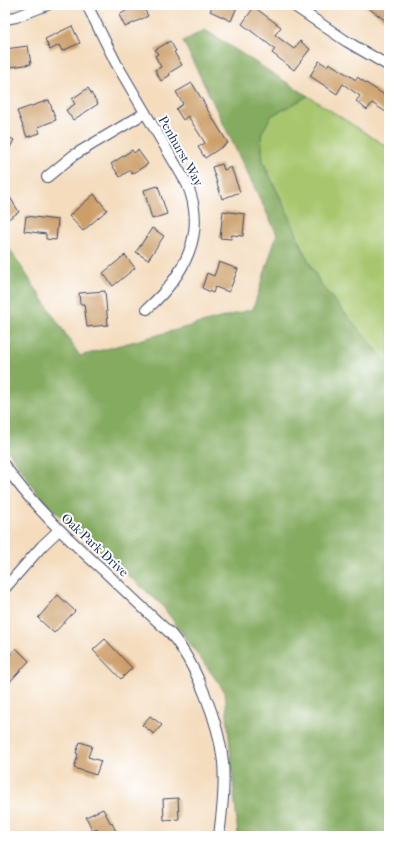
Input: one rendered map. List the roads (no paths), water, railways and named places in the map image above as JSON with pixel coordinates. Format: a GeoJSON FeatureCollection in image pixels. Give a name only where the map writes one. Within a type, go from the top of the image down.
{"type":"FeatureCollection","features":[{"type":"Feature","properties":{"kind":"street"},"geometry":{"type":"LineString","coordinates":[[5,19],[16,17],[46,5]]}},
{"type":"Feature","properties":{"kind":"street","name":"Penhurst Way"},"geometry":{"type":"LineString","coordinates":[[87,5],[116,63],[187,184],[194,206],[194,227],[186,260],[175,278],[147,309]]}},
{"type":"Feature","properties":{"kind":"street"},"geometry":{"type":"LineString","coordinates":[[293,5],[340,37],[389,66]]}},
{"type":"Feature","properties":{"kind":"street"},"geometry":{"type":"LineString","coordinates":[[46,177],[74,155],[145,112]]}},
{"type":"Feature","properties":{"kind":"street","name":"Oak Park Drive"},"geometry":{"type":"LineString","coordinates":[[5,466],[18,485],[59,530],[173,637],[189,661],[206,699],[214,722],[221,751],[224,777],[219,836]]}},
{"type":"Feature","properties":{"kind":"street"},"geometry":{"type":"LineString","coordinates":[[5,588],[42,546],[59,530]]}}]}
